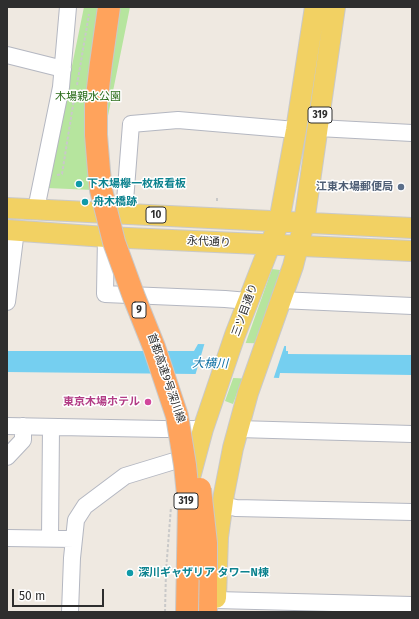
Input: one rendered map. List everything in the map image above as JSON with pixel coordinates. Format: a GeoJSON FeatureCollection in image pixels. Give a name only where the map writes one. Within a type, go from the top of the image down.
{"type":"FeatureCollection","features":[{"type":"Feature","properties":{"kind":"highway","name":"首都高速9号深川線"},"geometry":{"type":"LineString","coordinates":[[110,7],[97,105],[96,136],[101,184],[116,242],[174,396],[199,486],[212,608]]}},
{"type":"Feature","properties":{"kind":"highway","name":"首都高速9号深川線"},"geometry":{"type":"LineString","coordinates":[[110,7],[96,105],[96,135],[100,177],[103,197],[114,242],[154,347],[177,416],[185,465],[189,505],[187,612]]}},
{"type":"Feature","properties":{"kind":"main road","name":"三ツ目通り"},"geometry":{"type":"LineString","coordinates":[[180,612],[181,534],[189,483],[202,429],[235,335],[278,222],[296,130],[315,7]]}},
{"type":"Feature","properties":{"kind":"main road","name":"319"},"geometry":{"type":"LineString","coordinates":[[212,608],[218,537],[238,429],[248,393],[299,246],[304,223],[335,7]]}},
{"type":"Feature","properties":{"kind":"main road","name":"10"},"geometry":{"type":"LineString","coordinates":[[7,208],[412,228]]}},
{"type":"Feature","properties":{"kind":"main road","name":"永代通り"},"geometry":{"type":"LineString","coordinates":[[12,230],[106,237],[412,250]]}},
{"type":"Feature","properties":{"kind":"street"},"geometry":{"type":"LineString","coordinates":[[36,209],[63,69],[65,8]]}},
{"type":"Feature","properties":{"kind":"street"},"geometry":{"type":"LineString","coordinates":[[7,55],[63,69]]}},
{"type":"Feature","properties":{"kind":"street"},"geometry":{"type":"LineString","coordinates":[[124,214],[130,124],[178,120],[296,130]]}},
{"type":"Feature","properties":{"kind":"street"},"geometry":{"type":"LineString","coordinates":[[318,128],[412,133]]}},
{"type":"Feature","properties":{"kind":"street"},"geometry":{"type":"LineString","coordinates":[[8,293],[12,230]]}},
{"type":"Feature","properties":{"kind":"street"},"geometry":{"type":"LineString","coordinates":[[106,237],[105,294],[248,301]]}},
{"type":"Feature","properties":{"kind":"street"},"geometry":{"type":"LineString","coordinates":[[280,300],[412,306]]}},
{"type":"Feature","properties":{"kind":"street"},"geometry":{"type":"LineString","coordinates":[[15,426],[202,429]]}},
{"type":"Feature","properties":{"kind":"street"},"geometry":{"type":"LineString","coordinates":[[7,457],[23,440],[15,426]]}},
{"type":"Feature","properties":{"kind":"street"},"geometry":{"type":"LineString","coordinates":[[50,538],[51,427]]}},
{"type":"Feature","properties":{"kind":"street"},"geometry":{"type":"LineString","coordinates":[[238,429],[412,434]]}},
{"type":"Feature","properties":{"kind":"street"},"geometry":{"type":"LineString","coordinates":[[70,612],[76,520],[86,506],[125,476],[196,454]]}},
{"type":"Feature","properties":{"kind":"street"},"geometry":{"type":"LineString","coordinates":[[223,505],[236,508],[412,512]]}},
{"type":"Feature","properties":{"kind":"street"},"geometry":{"type":"LineString","coordinates":[[7,538],[74,539]]}},
{"type":"Feature","properties":{"kind":"street"},"geometry":{"type":"LineString","coordinates":[[212,608],[412,605]]}},
{"type":"Feature","properties":{"kind":"path"},"geometry":{"type":"LineString","coordinates":[[217,196],[217,201]]}},
{"type":"Feature","properties":{"kind":"path"},"geometry":{"type":"LineString","coordinates":[[165,612],[166,571],[171,503]]}},
{"type":"Feature","properties":{"kind":"green space","name":"木場親水公園"},"geometry":{"type":"Polygon","coordinates":[[[84,7],[130,7],[93,190],[47,188],[84,7]]]}},
{"type":"Feature","properties":{"kind":"green space"},"geometry":{"type":"Polygon","coordinates":[[[272,269],[280,270],[275,291],[233,404],[225,401],[272,269]]]}},
{"type":"Feature","properties":{"kind":"water","name":"大横川"},"geometry":{"type":"Polygon","coordinates":[[[198,344],[286,346],[286,351],[288,351],[288,354],[412,355],[412,375],[280,373],[279,378],[195,374],[7,372],[7,351],[194,351],[198,344]]]}},
{"type":"Feature","properties":{"kind":"pier"},"geometry":{"type":"Polygon","coordinates":[[[205,342],[285,344],[273,380],[195,376],[205,342]]]}},
{"type":"Feature","properties":{"kind":"place","name":"下木場欅一枚板看板"},"geometry":{"type":"Point","coordinates":[79,184]}},
{"type":"Feature","properties":{"kind":"place","name":"江東木場郵便局"},"geometry":{"type":"Point","coordinates":[401,187]}},
{"type":"Feature","properties":{"kind":"place","name":"舟木橋跡"},"geometry":{"type":"Point","coordinates":[85,202]}},
{"type":"Feature","properties":{"kind":"place","name":"東京木場ホテル"},"geometry":{"type":"Point","coordinates":[148,402]}},
{"type":"Feature","properties":{"kind":"place","name":"深川ギャザリア タワーN棟"},"geometry":{"type":"Point","coordinates":[130,573]}}]}
